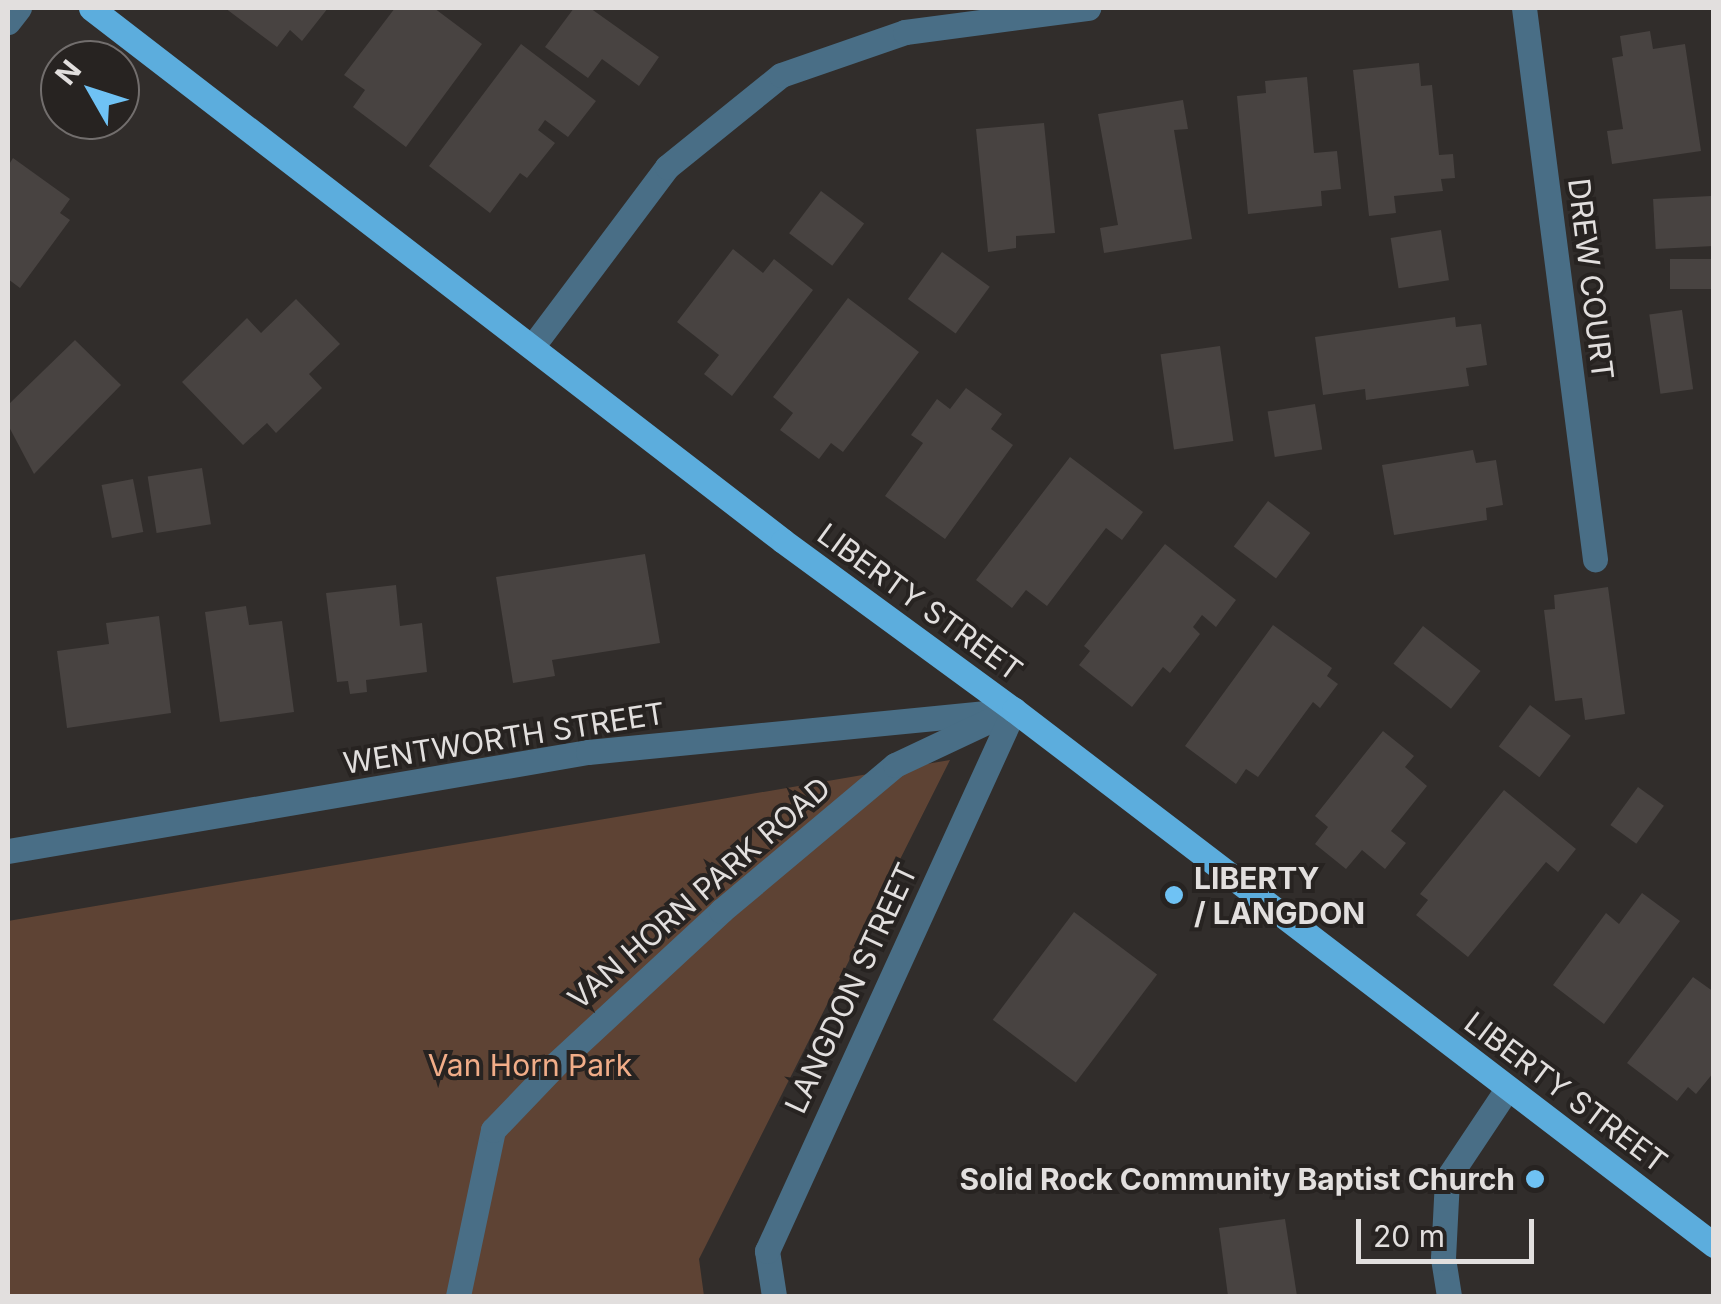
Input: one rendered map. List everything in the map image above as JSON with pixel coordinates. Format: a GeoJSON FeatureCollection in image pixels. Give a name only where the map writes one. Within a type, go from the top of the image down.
{"type":"FeatureCollection","features":[{"type":"Feature","properties":{"kind":"main road","name":"LIBERTY STREET"},"geometry":{"type":"LineString","coordinates":[[91,8],[783,541],[1014,710],[1714,1245]]}},
{"type":"Feature","properties":{"kind":"street"},"geometry":{"type":"LineString","coordinates":[[8,22],[19,8]]}},
{"type":"Feature","properties":{"kind":"street"},"geometry":{"type":"LineString","coordinates":[[532,347],[667,167],[781,75],[905,32],[1088,8]]}},
{"type":"Feature","properties":{"kind":"street","name":"DREW COURT"},"geometry":{"type":"LineString","coordinates":[[1524,8],[1594,559]]}},
{"type":"Feature","properties":{"kind":"street","name":"WENTWORTH STREET"},"geometry":{"type":"LineString","coordinates":[[8,850],[588,752],[1014,710]]}},
{"type":"Feature","properties":{"kind":"street","name":"VAN HORN PARK ROAD"},"geometry":{"type":"LineString","coordinates":[[458,1296],[494,1130],[556,1063],[722,910],[895,765],[1014,710]]}},
{"type":"Feature","properties":{"kind":"street","name":"LANGDON STREET"},"geometry":{"type":"LineString","coordinates":[[774,1296],[767,1250],[1014,710]]}},
{"type":"Feature","properties":{"kind":"street"},"geometry":{"type":"LineString","coordinates":[[1449,1296],[1443,1258],[1447,1180],[1508,1090]]}},
{"type":"Feature","properties":{"kind":"green space","name":"Van Horn Park"},"geometry":{"type":"Polygon","coordinates":[[[950,760],[699,1259],[704,1296],[8,1296],[8,921],[950,760]]]}},
{"type":"Feature","properties":{"kind":"building"},"geometry":{"type":"Polygon","coordinates":[[[225,8],[328,8],[302,41],[290,30],[277,47],[225,8]]]}},
{"type":"Feature","properties":{"kind":"building"},"geometry":{"type":"Polygon","coordinates":[[[395,8],[434,8],[482,44],[406,147],[353,107],[365,90],[344,75],[395,8]]]}},
{"type":"Feature","properties":{"kind":"building"},"geometry":{"type":"Polygon","coordinates":[[[574,8],[590,8],[659,57],[639,86],[602,59],[588,78],[545,47],[574,8]]]}},
{"type":"Feature","properties":{"kind":"building"},"geometry":{"type":"Polygon","coordinates":[[[1650,31],[1653,49],[1685,44],[1701,151],[1612,164],[1607,131],[1623,129],[1612,58],[1623,56],[1620,36],[1650,31]]]}},
{"type":"Feature","properties":{"kind":"building"},"geometry":{"type":"Polygon","coordinates":[[[521,44],[596,101],[568,137],[545,120],[538,130],[555,143],[527,178],[520,173],[490,213],[429,166],[521,44]]]}},
{"type":"Feature","properties":{"kind":"building"},"geometry":{"type":"Polygon","coordinates":[[[1419,63],[1421,86],[1432,85],[1439,155],[1453,154],[1455,178],[1441,179],[1443,191],[1394,196],[1396,213],[1369,216],[1353,70],[1419,63]]]}},
{"type":"Feature","properties":{"kind":"building"},"geometry":{"type":"Polygon","coordinates":[[[1307,77],[1314,153],[1337,151],[1341,189],[1321,191],[1322,206],[1248,214],[1237,96],[1266,93],[1265,81],[1307,77]]]}},
{"type":"Feature","properties":{"kind":"building"},"geometry":{"type":"Polygon","coordinates":[[[1183,100],[1188,129],[1174,130],[1192,239],[1104,253],[1100,228],[1118,225],[1098,114],[1183,100]]]}},
{"type":"Feature","properties":{"kind":"building"},"geometry":{"type":"Polygon","coordinates":[[[1044,123],[1055,233],[1016,236],[1016,248],[988,252],[976,129],[1044,123]]]}},
{"type":"Feature","properties":{"kind":"building"},"geometry":{"type":"Polygon","coordinates":[[[13,158],[70,199],[60,213],[70,220],[20,288],[8,279],[8,166],[13,158]]]}},
{"type":"Feature","properties":{"kind":"building"},"geometry":{"type":"Polygon","coordinates":[[[821,191],[864,223],[832,266],[789,233],[821,191]]]}},
{"type":"Feature","properties":{"kind":"building"},"geometry":{"type":"Polygon","coordinates":[[[1711,196],[1714,246],[1656,249],[1653,199],[1711,196]]]}},
{"type":"Feature","properties":{"kind":"building"},"geometry":{"type":"Polygon","coordinates":[[[1441,230],[1449,280],[1399,288],[1391,238],[1441,230]]]}},
{"type":"Feature","properties":{"kind":"building"},"geometry":{"type":"Polygon","coordinates":[[[733,249],[763,273],[774,259],[813,290],[732,396],[704,374],[719,355],[677,322],[733,249]]]}},
{"type":"Feature","properties":{"kind":"building"},"geometry":{"type":"Polygon","coordinates":[[[942,252],[990,287],[956,334],[908,299],[942,252]]]}},
{"type":"Feature","properties":{"kind":"building"},"geometry":{"type":"Polygon","coordinates":[[[1670,259],[1714,259],[1714,289],[1670,289],[1670,259]]]}},
{"type":"Feature","properties":{"kind":"building"},"geometry":{"type":"Polygon","coordinates":[[[848,298],[919,352],[843,452],[831,443],[819,459],[780,430],[793,413],[773,397],[848,298]]]}},
{"type":"Feature","properties":{"kind":"building"},"geometry":{"type":"Polygon","coordinates":[[[296,299],[340,344],[309,374],[322,388],[276,433],[267,423],[243,445],[182,382],[247,318],[261,333],[296,299]]]}},
{"type":"Feature","properties":{"kind":"building"},"geometry":{"type":"Polygon","coordinates":[[[1682,310],[1693,389],[1660,394],[1649,315],[1682,310]]]}},
{"type":"Feature","properties":{"kind":"building"},"geometry":{"type":"Polygon","coordinates":[[[1455,317],[1456,327],[1481,324],[1487,365],[1466,368],[1469,386],[1366,400],[1365,389],[1323,395],[1315,337],[1455,317]]]}},
{"type":"Feature","properties":{"kind":"building"},"geometry":{"type":"Polygon","coordinates":[[[75,340],[121,385],[34,474],[8,425],[8,405],[75,340]]]}},
{"type":"Feature","properties":{"kind":"building"},"geometry":{"type":"Polygon","coordinates":[[[1220,346],[1233,441],[1174,449],[1161,354],[1220,346]]]}},
{"type":"Feature","properties":{"kind":"building"},"geometry":{"type":"Polygon","coordinates":[[[966,388],[1002,414],[991,429],[1013,445],[945,539],[885,496],[923,443],[911,435],[937,399],[950,409],[966,388]]]}},
{"type":"Feature","properties":{"kind":"building"},"geometry":{"type":"Polygon","coordinates":[[[1315,404],[1322,449],[1275,457],[1268,412],[1315,404]]]}},
{"type":"Feature","properties":{"kind":"building"},"geometry":{"type":"Polygon","coordinates":[[[1473,450],[1476,463],[1496,460],[1503,505],[1486,508],[1487,520],[1394,535],[1382,465],[1473,450]]]}},
{"type":"Feature","properties":{"kind":"building"},"geometry":{"type":"Polygon","coordinates":[[[1070,457],[1143,512],[1122,540],[1106,528],[1047,606],[1026,590],[1012,608],[976,580],[1070,457]]]}},
{"type":"Feature","properties":{"kind":"building"},"geometry":{"type":"Polygon","coordinates":[[[202,468],[211,524],[157,533],[148,477],[202,468]]]}},
{"type":"Feature","properties":{"kind":"building"},"geometry":{"type":"Polygon","coordinates":[[[133,479],[143,532],[112,538],[102,485],[133,479]]]}},
{"type":"Feature","properties":{"kind":"building"},"geometry":{"type":"Polygon","coordinates":[[[1268,501],[1310,533],[1276,578],[1234,547],[1268,501]]]}},
{"type":"Feature","properties":{"kind":"building"},"geometry":{"type":"Polygon","coordinates":[[[1165,544],[1236,600],[1216,627],[1202,615],[1193,627],[1200,634],[1170,673],[1163,667],[1132,707],[1079,665],[1090,651],[1084,646],[1165,544]]]}},
{"type":"Feature","properties":{"kind":"building"},"geometry":{"type":"Polygon","coordinates":[[[645,554],[660,643],[552,660],[555,676],[513,683],[496,577],[645,554]]]}},
{"type":"Feature","properties":{"kind":"building"},"geometry":{"type":"Polygon","coordinates":[[[396,585],[400,626],[422,623],[427,672],[366,680],[367,692],[350,694],[348,681],[337,682],[326,593],[396,585]]]}},
{"type":"Feature","properties":{"kind":"building"},"geometry":{"type":"Polygon","coordinates":[[[1608,587],[1625,714],[1585,720],[1582,698],[1555,701],[1544,610],[1555,609],[1554,595],[1608,587]]]}},
{"type":"Feature","properties":{"kind":"building"},"geometry":{"type":"Polygon","coordinates":[[[246,606],[249,625],[282,621],[294,712],[220,722],[205,612],[246,606]]]}},
{"type":"Feature","properties":{"kind":"building"},"geometry":{"type":"Polygon","coordinates":[[[159,616],[171,713],[67,728],[57,651],[109,644],[106,623],[159,616]]]}},
{"type":"Feature","properties":{"kind":"building"},"geometry":{"type":"Polygon","coordinates":[[[1273,625],[1332,668],[1327,676],[1338,684],[1320,708],[1313,702],[1258,777],[1246,769],[1236,784],[1185,746],[1273,625]]]}},
{"type":"Feature","properties":{"kind":"building"},"geometry":{"type":"Polygon","coordinates":[[[1423,626],[1481,671],[1451,709],[1393,664],[1423,626]]]}},
{"type":"Feature","properties":{"kind":"building"},"geometry":{"type":"Polygon","coordinates":[[[1530,705],[1571,736],[1539,777],[1499,747],[1530,705]]]}},
{"type":"Feature","properties":{"kind":"building"},"geometry":{"type":"Polygon","coordinates":[[[1383,731],[1414,756],[1405,767],[1427,786],[1391,831],[1406,843],[1385,869],[1362,850],[1346,869],[1315,844],[1328,827],[1315,816],[1383,731]]]}},
{"type":"Feature","properties":{"kind":"building"},"geometry":{"type":"Polygon","coordinates":[[[1638,787],[1664,806],[1636,844],[1610,825],[1638,787]]]}},
{"type":"Feature","properties":{"kind":"building"},"geometry":{"type":"Polygon","coordinates":[[[1504,790],[1576,849],[1558,872],[1546,862],[1468,957],[1416,915],[1428,900],[1420,894],[1504,790]]]}},
{"type":"Feature","properties":{"kind":"building"},"geometry":{"type":"Polygon","coordinates":[[[1642,893],[1680,921],[1604,1024],[1553,985],[1606,913],[1619,924],[1642,893]]]}},
{"type":"Feature","properties":{"kind":"building"},"geometry":{"type":"Polygon","coordinates":[[[1074,912],[1157,975],[1076,1082],[993,1020],[1074,912]]]}},
{"type":"Feature","properties":{"kind":"building"},"geometry":{"type":"Polygon","coordinates":[[[1693,977],[1714,992],[1714,1072],[1696,1094],[1688,1087],[1677,1101],[1627,1063],[1693,977]]]}},
{"type":"Feature","properties":{"kind":"building"},"geometry":{"type":"Polygon","coordinates":[[[1285,1219],[1297,1296],[1228,1296],[1219,1228],[1285,1219]]]}},
{"type":"Feature","properties":{"kind":"place","name":"LIBERTY / LANGDON"},"geometry":{"type":"Point","coordinates":[1174,895]}},
{"type":"Feature","properties":{"kind":"place","name":"Solid Rock Community Baptist Church"},"geometry":{"type":"Point","coordinates":[1535,1179]}}]}
